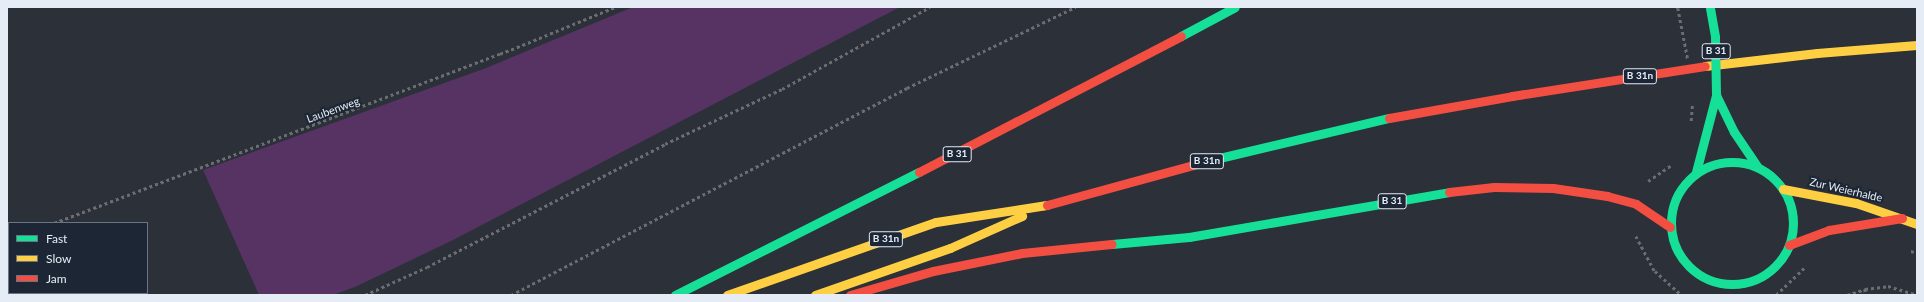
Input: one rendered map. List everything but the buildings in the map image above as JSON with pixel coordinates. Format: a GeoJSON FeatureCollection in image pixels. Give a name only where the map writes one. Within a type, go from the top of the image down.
{"type":"FeatureCollection","features":[{"type":"Feature","properties":{"kind":"main road","name":"B 31"},"geometry":{"type":"LineString","coordinates":[[676,295],[1023,120],[1235,7]]}},
{"type":"Feature","properties":{"kind":"main road","name":"B 31"},"geometry":{"type":"LineString","coordinates":[[1710,7],[1715,37],[1716,95],[1734,132],[1756,166]]}},
{"type":"Feature","properties":{"kind":"main road","name":"B 31n"},"geometry":{"type":"LineString","coordinates":[[727,295],[936,222],[1050,204],[1244,151],[1364,123],[1512,96],[1675,70],[1817,53],[1917,45]]}},
{"type":"Feature","properties":{"kind":"main road"},"geometry":{"type":"LineString","coordinates":[[1696,172],[1716,95]]}},
{"type":"Feature","properties":{"kind":"main road","name":"B 31"},"geometry":{"type":"LineString","coordinates":[[1726,161],[1741,161],[1756,166],[1767,172],[1783,189],[1793,216],[1789,245],[1772,270],[1759,278],[1745,283],[1715,282],[1689,268],[1673,242],[1670,227],[1671,211],[1676,196],[1684,183],[1696,172],[1710,165],[1726,161]]}},
{"type":"Feature","properties":{"kind":"main road","name":"B 31"},"geometry":{"type":"LineString","coordinates":[[850,295],[933,271],[1022,253],[1189,237],[1441,193],[1494,187],[1553,188],[1607,196],[1636,204],[1670,227]]}},
{"type":"Feature","properties":{"kind":"main road","name":"Zur Weierhalde"},"geometry":{"type":"LineString","coordinates":[[1783,189],[1856,203],[1917,224]]}},
{"type":"Feature","properties":{"kind":"main road","name":"B 31n"},"geometry":{"type":"LineString","coordinates":[[815,295],[950,248],[1050,204]]}},
{"type":"Feature","properties":{"kind":"main road"},"geometry":{"type":"LineString","coordinates":[[1789,245],[1829,230],[1903,218]]}},
{"type":"Feature","properties":{"kind":"path","name":"Laubenweg"},"geometry":{"type":"LineString","coordinates":[[57,222],[500,54],[616,7]]}},
{"type":"Feature","properties":{"kind":"path"},"geometry":{"type":"LineString","coordinates":[[365,295],[427,267],[665,144],[782,88],[930,7]]}},
{"type":"Feature","properties":{"kind":"path"},"geometry":{"type":"LineString","coordinates":[[511,295],[907,88],[1075,7]]}},
{"type":"Feature","properties":{"kind":"path"},"geometry":{"type":"LineString","coordinates":[[1678,8],[1688,64]]}},
{"type":"Feature","properties":{"kind":"path"},"geometry":{"type":"LineString","coordinates":[[1692,98],[1692,121]]}},
{"type":"Feature","properties":{"kind":"path"},"geometry":{"type":"LineString","coordinates":[[1905,249],[1917,253]]}},
{"type":"Feature","properties":{"kind":"path"},"geometry":{"type":"LineString","coordinates":[[1776,295],[1807,265]]}},
{"type":"Feature","properties":{"kind":"path"},"geometry":{"type":"LineString","coordinates":[[1847,295],[1865,289],[1888,286],[1917,295]]}},
{"type":"Feature","properties":{"kind":"path"},"geometry":{"type":"LineString","coordinates":[[1865,289],[1866,295]]}},
{"type":"Feature","properties":{"kind":"shaded area"},"geometry":{"type":"Polygon","coordinates":[[[633,7],[900,7],[453,240],[355,287],[333,295],[259,295],[203,170],[486,68],[633,7]]]}},
{"type":"Feature","properties":{"kind":"traffic: fast"},"geometry":{"type":"LineString","coordinates":[[1181,36],[1235,7]]}},
{"type":"Feature","properties":{"kind":"traffic: fast"},"geometry":{"type":"LineString","coordinates":[[1710,8],[1715,37],[1716,95]]}},
{"type":"Feature","properties":{"kind":"traffic: fast"},"geometry":{"type":"LineString","coordinates":[[1716,95],[1734,132],[1757,166]]}},
{"type":"Feature","properties":{"kind":"traffic: fast"},"geometry":{"type":"LineString","coordinates":[[1696,172],[1716,95]]}},
{"type":"Feature","properties":{"kind":"traffic: fast"},"geometry":{"type":"LineString","coordinates":[[1211,160],[1389,118]]}},
{"type":"Feature","properties":{"kind":"traffic: fast"},"geometry":{"type":"LineString","coordinates":[[1732,162],[1756,166],[1775,180],[1789,199],[1793,223],[1789,247],[1775,266],[1756,280],[1732,284],[1708,280],[1689,266],[1675,247],[1671,223],[1675,199],[1689,180],[1708,166],[1732,162]]}},
{"type":"Feature","properties":{"kind":"traffic: fast"},"geometry":{"type":"LineString","coordinates":[[675,295],[919,172]]}},
{"type":"Feature","properties":{"kind":"traffic: fast"},"geometry":{"type":"LineString","coordinates":[[1112,244],[1189,237],[1449,192]]}},
{"type":"Feature","properties":{"kind":"traffic: slow"},"geometry":{"type":"LineString","coordinates":[[1705,66],[1817,53],[1917,45]]}},
{"type":"Feature","properties":{"kind":"traffic: slow"},"geometry":{"type":"LineString","coordinates":[[1783,189],[1856,203],[1917,224]]}},
{"type":"Feature","properties":{"kind":"traffic: slow"},"geometry":{"type":"LineString","coordinates":[[727,295],[936,222],[1047,205]]}},
{"type":"Feature","properties":{"kind":"traffic: slow"},"geometry":{"type":"LineString","coordinates":[[815,295],[950,248],[1022,216]]}},
{"type":"Feature","properties":{"kind":"traffic: jam"},"geometry":{"type":"LineString","coordinates":[[919,172],[1181,36]]}},
{"type":"Feature","properties":{"kind":"traffic: jam"},"geometry":{"type":"LineString","coordinates":[[1389,118],[1512,96],[1705,66]]}},
{"type":"Feature","properties":{"kind":"traffic: jam"},"geometry":{"type":"LineString","coordinates":[[1047,205],[1211,160]]}},
{"type":"Feature","properties":{"kind":"traffic: jam"},"geometry":{"type":"LineString","coordinates":[[1449,192],[1494,187],[1553,188],[1607,196],[1636,204],[1670,227]]}},
{"type":"Feature","properties":{"kind":"traffic: jam"},"geometry":{"type":"LineString","coordinates":[[1789,245],[1829,230],[1902,218]]}},
{"type":"Feature","properties":{"kind":"traffic: jam"},"geometry":{"type":"LineString","coordinates":[[850,295],[933,271],[1022,253],[1112,244]]}}]}
